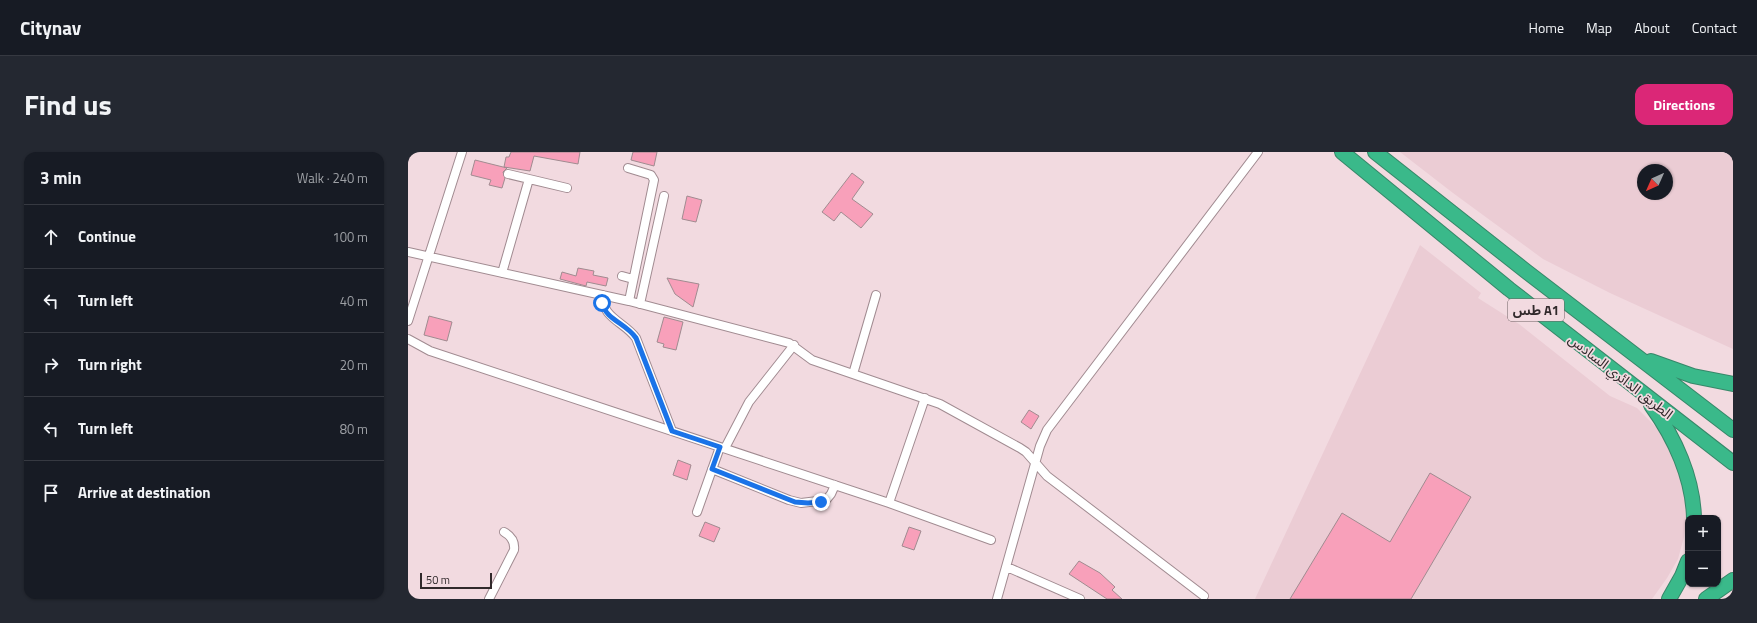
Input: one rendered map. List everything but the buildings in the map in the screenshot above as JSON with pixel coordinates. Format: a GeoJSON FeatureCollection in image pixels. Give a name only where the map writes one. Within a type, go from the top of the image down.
{"type":"FeatureCollection","features":[{"type":"Feature","properties":{"kind":"highway","name":"الطريق الدائري السادس"},"geometry":{"type":"LineString","coordinates":[[1342,152],[1508,289],[1733,463]]}},
{"type":"Feature","properties":{"kind":"highway","name":"الطريق الدائري السادس"},"geometry":{"type":"LineString","coordinates":[[1375,152],[1527,272],[1733,430]]}},
{"type":"Feature","properties":{"kind":"highway"},"geometry":{"type":"LineString","coordinates":[[1630,350],[1676,371],[1709,380],[1733,384]]}},
{"type":"Feature","properties":{"kind":"highway"},"geometry":{"type":"LineString","coordinates":[[1637,388],[1652,406],[1678,453],[1689,483],[1694,515]]}},
{"type":"Feature","properties":{"kind":"highway"},"geometry":{"type":"LineString","coordinates":[[1669,599],[1685,568]]}},
{"type":"Feature","properties":{"kind":"highway"},"geometry":{"type":"LineString","coordinates":[[1706,599],[1733,580]]}},
{"type":"Feature","properties":{"kind":"street"},"geometry":{"type":"LineString","coordinates":[[408,320],[462,152]]}},
{"type":"Feature","properties":{"kind":"street"},"geometry":{"type":"LineString","coordinates":[[997,599],[1035,464],[1043,439],[1051,423],[1258,152]]}},
{"type":"Feature","properties":{"kind":"street"},"geometry":{"type":"LineString","coordinates":[[628,168],[651,175],[654,180],[629,302]]}},
{"type":"Feature","properties":{"kind":"street"},"geometry":{"type":"LineString","coordinates":[[508,174],[567,188]]}},
{"type":"Feature","properties":{"kind":"street"},"geometry":{"type":"LineString","coordinates":[[502,273],[529,179]]}},
{"type":"Feature","properties":{"kind":"street"},"geometry":{"type":"LineString","coordinates":[[640,304],[664,196]]}},
{"type":"Feature","properties":{"kind":"street"},"geometry":{"type":"LineString","coordinates":[[408,252],[640,304],[794,345],[812,360],[925,398],[950,409],[1026,452],[1047,476],[1204,596]]}},
{"type":"Feature","properties":{"kind":"street"},"geometry":{"type":"LineString","coordinates":[[622,276],[634,279]]}},
{"type":"Feature","properties":{"kind":"street"},"geometry":{"type":"LineString","coordinates":[[853,374],[876,295]]}},
{"type":"Feature","properties":{"kind":"street"},"geometry":{"type":"LineString","coordinates":[[603,296],[602,303],[606,312],[629,328],[636,338],[672,431]]}},
{"type":"Feature","properties":{"kind":"street"},"geometry":{"type":"LineString","coordinates":[[408,339],[430,351],[889,503],[991,540]]}},
{"type":"Feature","properties":{"kind":"street"},"geometry":{"type":"LineString","coordinates":[[696,512],[712,469],[722,448],[752,398],[794,345]]}},
{"type":"Feature","properties":{"kind":"street"},"geometry":{"type":"LineString","coordinates":[[889,503],[925,398]]}},
{"type":"Feature","properties":{"kind":"street"},"geometry":{"type":"LineString","coordinates":[[712,469],[789,500],[802,503],[826,500],[831,494],[835,485]]}},
{"type":"Feature","properties":{"kind":"street"},"geometry":{"type":"LineString","coordinates":[[489,599],[514,550],[511,538],[504,532]]}},
{"type":"Feature","properties":{"kind":"street"},"geometry":{"type":"LineString","coordinates":[[1007,567],[1080,599]]}},
{"type":"Feature","properties":{"kind":"shaded area"},"geometry":{"type":"Polygon","coordinates":[[[1400,152],[1733,152],[1733,349],[1610,293],[1543,259],[1400,152]]]}},
{"type":"Feature","properties":{"kind":"shaded area"},"geometry":{"type":"Polygon","coordinates":[[[1420,245],[1481,293],[1478,298],[1519,324],[1610,396],[1637,408],[1659,430],[1674,454],[1682,481],[1687,515],[1685,515],[1684,537],[1678,559],[1652,599],[1255,599],[1420,245]]]}},
{"type":"Feature","properties":{"kind":"route"},"geometry":{"type":"LineString","coordinates":[[602,303],[610,317],[629,328],[636,338],[672,431],[720,447],[712,469],[795,502],[821,502]]}}]}
